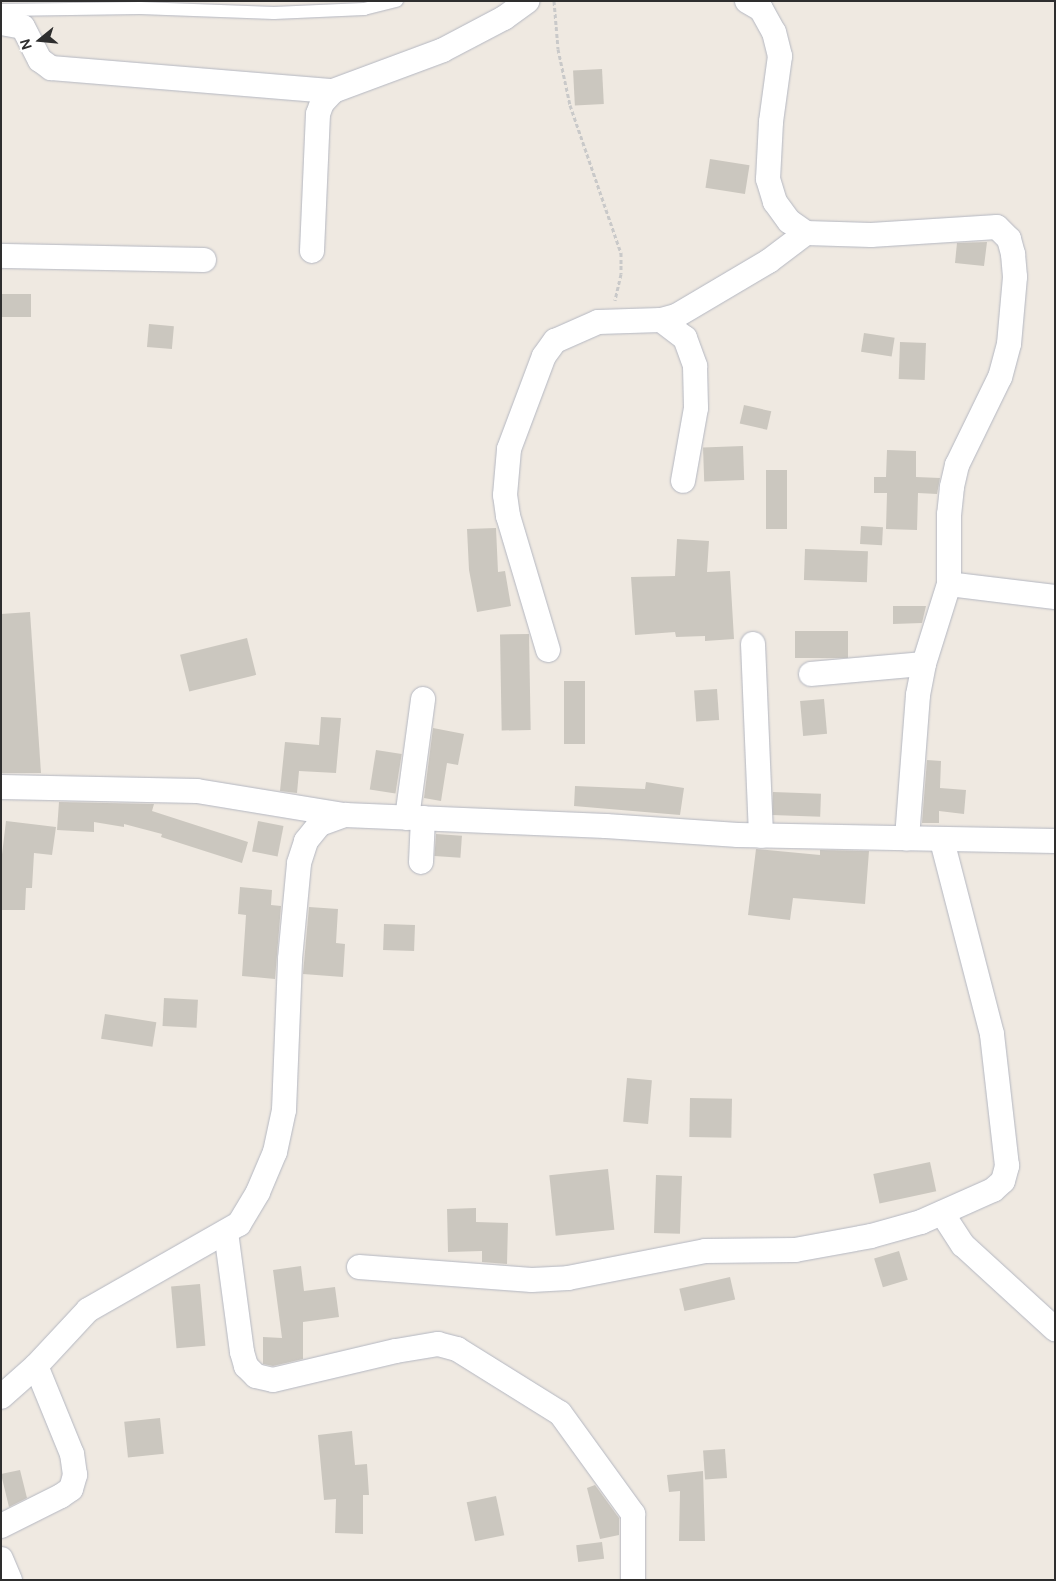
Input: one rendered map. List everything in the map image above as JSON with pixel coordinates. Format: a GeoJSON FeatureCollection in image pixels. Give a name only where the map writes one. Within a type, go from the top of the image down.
{"type":"FeatureCollection","features":[{"type":"Feature","properties":{"kind":"street"},"geometry":{"type":"LineString","coordinates":[[10,12],[23,27],[40,60],[51,68],[333,91],[443,50],[504,18],[527,1]]}},
{"type":"Feature","properties":{"kind":"street"},"geometry":{"type":"LineString","coordinates":[[747,1],[761,9],[774,32],[780,56],[771,122],[768,180],[775,202],[789,221],[806,233],[871,235],[997,227],[1009,239],[1015,277],[1009,344],[1000,377],[957,464],[949,514],[949,584],[924,664],[918,694],[906,839]]}},
{"type":"Feature","properties":{"kind":"street"},"geometry":{"type":"LineString","coordinates":[[312,251],[318,114],[322,103],[333,91]]}},
{"type":"Feature","properties":{"kind":"street"},"geometry":{"type":"LineString","coordinates":[[548,650],[508,516],[505,495],[508,449],[544,356],[555,340],[598,322],[661,320],[693,307],[769,261],[806,233]]}},
{"type":"Feature","properties":{"kind":"street"},"geometry":{"type":"LineString","coordinates":[[1,256],[204,260]]}},
{"type":"Feature","properties":{"kind":"street"},"geometry":{"type":"LineString","coordinates":[[661,320],[685,338],[695,366],[696,408],[683,481]]}},
{"type":"Feature","properties":{"kind":"street"},"geometry":{"type":"LineString","coordinates":[[949,584],[1055,597]]}},
{"type":"Feature","properties":{"kind":"street"},"geometry":{"type":"LineString","coordinates":[[753,644],[760,836]]}},
{"type":"Feature","properties":{"kind":"street"},"geometry":{"type":"LineString","coordinates":[[810,674],[924,664]]}},
{"type":"Feature","properties":{"kind":"street"},"geometry":{"type":"LineString","coordinates":[[421,862],[415,818],[423,699]]}},
{"type":"Feature","properties":{"kind":"street"},"geometry":{"type":"LineString","coordinates":[[1,787],[197,791],[346,815],[760,836],[1055,841]]}},
{"type":"Feature","properties":{"kind":"street"},"geometry":{"type":"LineString","coordinates":[[1,1397],[36,1366],[88,1310],[239,1224],[258,1192],[275,1152],[284,1110],[290,959],[299,863],[306,841],[320,824],[346,815]]}},
{"type":"Feature","properties":{"kind":"street"},"geometry":{"type":"LineString","coordinates":[[359,1267],[498,1279],[568,1278],[705,1251],[795,1250],[826,1246],[871,1236],[942,1213],[993,1190],[1003,1181],[1007,1166],[990,1027],[942,840]]}},
{"type":"Feature","properties":{"kind":"street"},"geometry":{"type":"LineString","coordinates":[[942,1213],[963,1245],[1055,1329]]}},
{"type":"Feature","properties":{"kind":"street"},"geometry":{"type":"LineString","coordinates":[[226,1232],[242,1352],[246,1366],[256,1376],[273,1380],[396,1350],[438,1344],[457,1349],[560,1413],[633,1514],[633,1580]]}},
{"type":"Feature","properties":{"kind":"street"},"geometry":{"type":"LineString","coordinates":[[1,1526],[61,1496],[71,1489],[76,1474],[72,1454],[36,1366]]}},
{"type":"Feature","properties":{"kind":"street"},"geometry":{"type":"LineString","coordinates":[[1,1559],[10,1580]]}},
{"type":"Feature","properties":{"kind":"lane"},"geometry":{"type":"LineString","coordinates":[[1,10],[10,12],[79,5],[364,9],[397,1]]}},
{"type":"Feature","properties":{"kind":"path"},"geometry":{"type":"LineString","coordinates":[[554,1],[558,50],[570,105],[621,253],[618,292],[612,306],[598,322]]}},
{"type":"Feature","properties":{"kind":"building"},"geometry":{"type":"Polygon","coordinates":[[[602,69],[604,104],[575,105],[573,71],[602,69]]]}},
{"type":"Feature","properties":{"kind":"building"},"geometry":{"type":"Polygon","coordinates":[[[710,159],[750,165],[745,194],[705,188],[710,159]]]}},
{"type":"Feature","properties":{"kind":"building"},"geometry":{"type":"Polygon","coordinates":[[[987,242],[984,266],[955,263],[957,243],[987,242]]]}},
{"type":"Feature","properties":{"kind":"building"},"geometry":{"type":"Polygon","coordinates":[[[1,294],[31,294],[31,317],[1,317],[1,294]]]}},
{"type":"Feature","properties":{"kind":"building"},"geometry":{"type":"Polygon","coordinates":[[[149,324],[174,326],[172,349],[147,347],[149,324]]]}},
{"type":"Feature","properties":{"kind":"building"},"geometry":{"type":"Polygon","coordinates":[[[864,333],[895,338],[892,357],[861,352],[864,333]]]}},
{"type":"Feature","properties":{"kind":"building"},"geometry":{"type":"Polygon","coordinates":[[[900,342],[926,343],[925,380],[899,379],[900,342]]]}},
{"type":"Feature","properties":{"kind":"building"},"geometry":{"type":"Polygon","coordinates":[[[744,405],[771,411],[767,430],[740,424],[744,405]]]}},
{"type":"Feature","properties":{"kind":"building"},"geometry":{"type":"Polygon","coordinates":[[[743,446],[744,480],[704,481],[703,447],[743,446]]]}},
{"type":"Feature","properties":{"kind":"building"},"geometry":{"type":"Polygon","coordinates":[[[887,450],[916,451],[916,477],[940,478],[937,494],[918,493],[917,530],[886,529],[887,493],[874,493],[874,477],[886,477],[887,450]]]}},
{"type":"Feature","properties":{"kind":"building"},"geometry":{"type":"Polygon","coordinates":[[[766,470],[787,470],[787,529],[766,529],[766,470]]]}},
{"type":"Feature","properties":{"kind":"building"},"geometry":{"type":"Polygon","coordinates":[[[861,526],[883,527],[882,545],[860,544],[861,526]]]}},
{"type":"Feature","properties":{"kind":"building"},"geometry":{"type":"Polygon","coordinates":[[[496,528],[498,572],[505,571],[511,606],[477,612],[469,570],[467,529],[496,528]]]}},
{"type":"Feature","properties":{"kind":"building"},"geometry":{"type":"Polygon","coordinates":[[[677,539],[709,541],[707,572],[730,571],[734,639],[705,641],[705,636],[676,637],[675,632],[635,635],[631,577],[675,576],[677,539]]]}},
{"type":"Feature","properties":{"kind":"building"},"geometry":{"type":"Polygon","coordinates":[[[805,549],[868,551],[867,582],[804,580],[805,549]]]}},
{"type":"Feature","properties":{"kind":"building"},"geometry":{"type":"Polygon","coordinates":[[[893,606],[926,606],[922,623],[893,624],[893,606]]]}},
{"type":"Feature","properties":{"kind":"building"},"geometry":{"type":"Polygon","coordinates":[[[30,612],[41,773],[1,773],[1,614],[30,612]]]}},
{"type":"Feature","properties":{"kind":"building"},"geometry":{"type":"Polygon","coordinates":[[[795,631],[848,631],[848,658],[795,658],[795,631]]]}},
{"type":"Feature","properties":{"kind":"building"},"geometry":{"type":"Polygon","coordinates":[[[529,634],[531,730],[502,730],[500,635],[529,634]]]}},
{"type":"Feature","properties":{"kind":"building"},"geometry":{"type":"Polygon","coordinates":[[[247,638],[256,675],[189,692],[180,655],[247,638]]]}},
{"type":"Feature","properties":{"kind":"building"},"geometry":{"type":"Polygon","coordinates":[[[564,681],[585,681],[585,744],[564,744],[564,681]]]}},
{"type":"Feature","properties":{"kind":"building"},"geometry":{"type":"Polygon","coordinates":[[[717,689],[719,720],[696,722],[694,691],[717,689]]]}},
{"type":"Feature","properties":{"kind":"building"},"geometry":{"type":"Polygon","coordinates":[[[824,699],[827,734],[803,736],[800,701],[824,699]]]}},
{"type":"Feature","properties":{"kind":"building"},"geometry":{"type":"Polygon","coordinates":[[[321,717],[341,718],[336,773],[299,771],[297,793],[280,791],[285,742],[319,745],[321,717]]]}},
{"type":"Feature","properties":{"kind":"building"},"geometry":{"type":"Polygon","coordinates":[[[433,728],[464,734],[458,765],[447,763],[441,801],[424,798],[433,728]]]}},
{"type":"Feature","properties":{"kind":"building"},"geometry":{"type":"Polygon","coordinates":[[[376,750],[402,754],[395,794],[370,790],[376,750]]]}},
{"type":"Feature","properties":{"kind":"building"},"geometry":{"type":"Polygon","coordinates":[[[927,760],[941,761],[940,788],[966,790],[964,814],[939,811],[939,823],[922,823],[927,760]]]}},
{"type":"Feature","properties":{"kind":"building"},"geometry":{"type":"Polygon","coordinates":[[[646,782],[684,788],[680,815],[574,806],[575,786],[645,789],[646,782]]]}},
{"type":"Feature","properties":{"kind":"building"},"geometry":{"type":"Polygon","coordinates":[[[773,792],[821,794],[820,817],[772,815],[773,792]]]}},
{"type":"Feature","properties":{"kind":"building"},"geometry":{"type":"Polygon","coordinates":[[[59,802],[154,804],[152,811],[248,842],[242,863],[161,837],[162,834],[124,824],[124,827],[94,822],[94,832],[57,830],[59,802]]]}},
{"type":"Feature","properties":{"kind":"building"},"geometry":{"type":"Polygon","coordinates":[[[6,821],[56,827],[52,855],[34,853],[32,888],[26,888],[25,910],[1,910],[1,863],[6,821]]]}},
{"type":"Feature","properties":{"kind":"building"},"geometry":{"type":"Polygon","coordinates":[[[258,821],[284,826],[278,856],[252,851],[258,821]]]}},
{"type":"Feature","properties":{"kind":"building"},"geometry":{"type":"Polygon","coordinates":[[[436,834],[462,836],[460,858],[434,856],[436,834]]]}},
{"type":"Feature","properties":{"kind":"building"},"geometry":{"type":"Polygon","coordinates":[[[756,849],[820,855],[820,850],[869,851],[865,904],[793,898],[790,920],[748,915],[756,849]]]}},
{"type":"Feature","properties":{"kind":"building"},"geometry":{"type":"Polygon","coordinates":[[[240,887],[272,890],[271,905],[281,906],[275,979],[242,976],[246,915],[238,914],[240,887]]]}},
{"type":"Feature","properties":{"kind":"building"},"geometry":{"type":"Polygon","coordinates":[[[309,907],[338,909],[336,943],[345,944],[343,977],[303,974],[309,907]]]}},
{"type":"Feature","properties":{"kind":"building"},"geometry":{"type":"Polygon","coordinates":[[[384,924],[415,925],[414,951],[383,950],[384,924]]]}},
{"type":"Feature","properties":{"kind":"building"},"geometry":{"type":"Polygon","coordinates":[[[164,998],[198,1000],[196,1028],[163,1026],[164,998]]]}},
{"type":"Feature","properties":{"kind":"building"},"geometry":{"type":"Polygon","coordinates":[[[105,1014],[156,1022],[152,1047],[101,1039],[105,1014]]]}},
{"type":"Feature","properties":{"kind":"building"},"geometry":{"type":"Polygon","coordinates":[[[627,1078],[652,1080],[648,1124],[623,1122],[627,1078]]]}},
{"type":"Feature","properties":{"kind":"building"},"geometry":{"type":"Polygon","coordinates":[[[690,1098],[732,1099],[731,1138],[689,1137],[690,1098]]]}},
{"type":"Feature","properties":{"kind":"building"},"geometry":{"type":"Polygon","coordinates":[[[930,1162],[936,1191],[880,1203],[873,1174],[930,1162]]]}},
{"type":"Feature","properties":{"kind":"building"},"geometry":{"type":"Polygon","coordinates":[[[608,1169],[614,1230],[556,1236],[549,1175],[608,1169]]]}},
{"type":"Feature","properties":{"kind":"building"},"geometry":{"type":"Polygon","coordinates":[[[656,1175],[682,1176],[680,1234],[654,1233],[656,1175]]]}},
{"type":"Feature","properties":{"kind":"building"},"geometry":{"type":"Polygon","coordinates":[[[476,1208],[476,1222],[508,1223],[507,1264],[482,1262],[482,1251],[448,1252],[447,1209],[476,1208]]]}},
{"type":"Feature","properties":{"kind":"building"},"geometry":{"type":"Polygon","coordinates":[[[899,1251],[908,1280],[883,1287],[874,1259],[899,1251]]]}},
{"type":"Feature","properties":{"kind":"building"},"geometry":{"type":"Polygon","coordinates":[[[301,1266],[304,1291],[335,1287],[339,1317],[303,1322],[303,1359],[273,1366],[263,1364],[263,1337],[282,1338],[273,1270],[301,1266]]]}},
{"type":"Feature","properties":{"kind":"building"},"geometry":{"type":"Polygon","coordinates":[[[730,1277],[735,1299],[685,1311],[679,1289],[730,1277]]]}},
{"type":"Feature","properties":{"kind":"building"},"geometry":{"type":"Polygon","coordinates":[[[200,1284],[205,1346],[177,1348],[171,1287],[200,1284]]]}},
{"type":"Feature","properties":{"kind":"building"},"geometry":{"type":"Polygon","coordinates":[[[160,1418],[164,1454],[128,1458],[124,1422],[160,1418]]]}},
{"type":"Feature","properties":{"kind":"building"},"geometry":{"type":"Polygon","coordinates":[[[352,1431],[355,1465],[367,1464],[369,1495],[363,1495],[363,1534],[335,1533],[336,1499],[324,1500],[318,1435],[352,1431]]]}},
{"type":"Feature","properties":{"kind":"building"},"geometry":{"type":"Polygon","coordinates":[[[725,1449],[727,1478],[705,1479],[703,1451],[725,1449]]]}},
{"type":"Feature","properties":{"kind":"building"},"geometry":{"type":"Polygon","coordinates":[[[20,1470],[27,1498],[9,1507],[1,1474],[20,1470]]]}},
{"type":"Feature","properties":{"kind":"building"},"geometry":{"type":"Polygon","coordinates":[[[703,1471],[705,1541],[679,1541],[680,1491],[669,1492],[667,1475],[703,1471]]]}},
{"type":"Feature","properties":{"kind":"building"},"geometry":{"type":"Polygon","coordinates":[[[595,1485],[619,1518],[619,1535],[600,1539],[587,1488],[595,1485]]]}},
{"type":"Feature","properties":{"kind":"building"},"geometry":{"type":"Polygon","coordinates":[[[496,1496],[504,1535],[475,1541],[467,1502],[496,1496]]]}},
{"type":"Feature","properties":{"kind":"building"},"geometry":{"type":"Polygon","coordinates":[[[602,1542],[604,1559],[578,1562],[576,1545],[602,1542]]]}}]}
